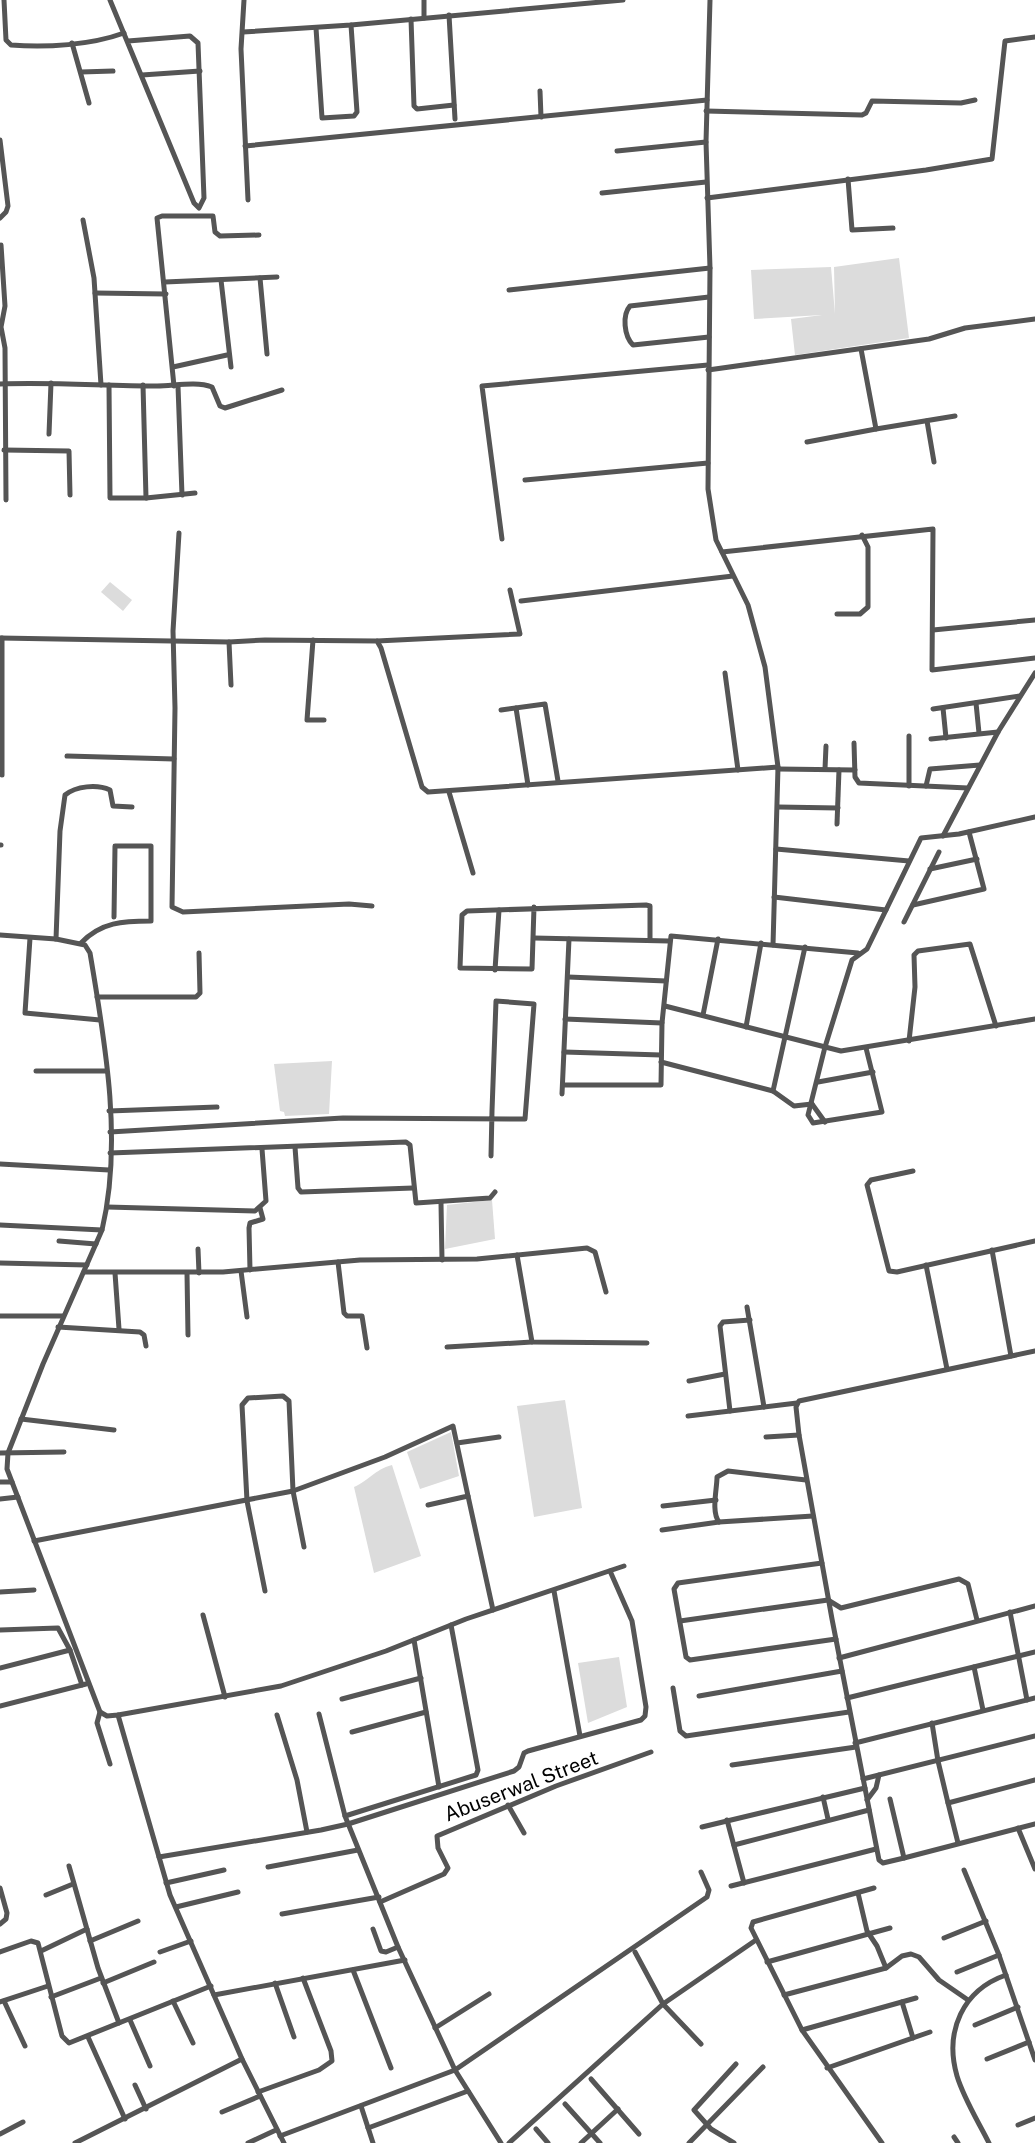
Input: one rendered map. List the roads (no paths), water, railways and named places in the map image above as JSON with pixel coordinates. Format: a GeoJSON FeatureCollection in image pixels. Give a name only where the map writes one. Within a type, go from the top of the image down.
{"type":"FeatureCollection","features":[{"type":"Feature","properties":{"kind":"street"},"geometry":{"type":"LineString","coordinates":[[4,0],[8,43],[14,45],[72,43],[108,39],[124,33]]}},
{"type":"Feature","properties":{"kind":"street"},"geometry":{"type":"LineString","coordinates":[[110,0],[194,203],[199,208],[204,198],[200,71],[195,38],[128,40]]}},
{"type":"Feature","properties":{"kind":"street"},"geometry":{"type":"LineString","coordinates":[[244,0],[245,146],[248,200]]}},
{"type":"Feature","properties":{"kind":"street"},"geometry":{"type":"LineString","coordinates":[[424,0],[424,18]]}},
{"type":"Feature","properties":{"kind":"street"},"geometry":{"type":"LineString","coordinates":[[243,32],[351,25],[559,2],[622,0]]}},
{"type":"Feature","properties":{"kind":"street"},"geometry":{"type":"LineString","coordinates":[[710,0],[706,100],[706,182],[710,268],[708,368],[710,508],[722,552],[743,592],[757,630],[765,667],[778,768],[773,945]]}},
{"type":"Feature","properties":{"kind":"street"},"geometry":{"type":"LineString","coordinates":[[449,15],[455,119]]}},
{"type":"Feature","properties":{"kind":"street"},"geometry":{"type":"LineString","coordinates":[[411,19],[414,106],[417,109],[454,105]]}},
{"type":"Feature","properties":{"kind":"street"},"geometry":{"type":"LineString","coordinates":[[316,28],[322,118],[354,116],[357,112],[351,25]]}},
{"type":"Feature","properties":{"kind":"street"},"geometry":{"type":"LineString","coordinates":[[707,198],[926,170],[992,159],[1005,41],[1035,37]]}},
{"type":"Feature","properties":{"kind":"street"},"geometry":{"type":"LineString","coordinates":[[72,43],[89,102]]}},
{"type":"Feature","properties":{"kind":"street"},"geometry":{"type":"LineString","coordinates":[[81,72],[113,71]]}},
{"type":"Feature","properties":{"kind":"street"},"geometry":{"type":"LineString","coordinates":[[142,75],[200,71]]}},
{"type":"Feature","properties":{"kind":"street"},"geometry":{"type":"LineString","coordinates":[[540,91],[541,117]]}},
{"type":"Feature","properties":{"kind":"street"},"geometry":{"type":"LineString","coordinates":[[245,146],[706,100]]}},
{"type":"Feature","properties":{"kind":"street"},"geometry":{"type":"LineString","coordinates":[[706,111],[862,115],[866,113],[873,100],[961,103],[975,100]]}},
{"type":"Feature","properties":{"kind":"street"},"geometry":{"type":"LineString","coordinates":[[0,140],[8,206],[0,219]]}},
{"type":"Feature","properties":{"kind":"street"},"geometry":{"type":"LineString","coordinates":[[617,151],[706,142]]}},
{"type":"Feature","properties":{"kind":"street"},"geometry":{"type":"LineString","coordinates":[[848,179],[852,230],[893,228]]}},
{"type":"Feature","properties":{"kind":"street"},"geometry":{"type":"LineString","coordinates":[[602,193],[706,182]]}},
{"type":"Feature","properties":{"kind":"street"},"geometry":{"type":"LineString","coordinates":[[182,495],[176,386],[157,222],[159,217],[213,216],[215,232],[220,236],[260,235]]}},
{"type":"Feature","properties":{"kind":"street"},"geometry":{"type":"LineString","coordinates":[[83,220],[95,292],[101,385]]}},
{"type":"Feature","properties":{"kind":"street"},"geometry":{"type":"LineString","coordinates":[[1,245],[5,306],[1,327],[5,348],[3,384],[6,500]]}},
{"type":"Feature","properties":{"kind":"street"},"geometry":{"type":"LineString","coordinates":[[509,290],[710,268]]}},
{"type":"Feature","properties":{"kind":"street"},"geometry":{"type":"LineString","coordinates":[[165,282],[277,277]]}},
{"type":"Feature","properties":{"kind":"street"},"geometry":{"type":"LineString","coordinates":[[260,278],[267,354]]}},
{"type":"Feature","properties":{"kind":"street"},"geometry":{"type":"LineString","coordinates":[[221,280],[231,367]]}},
{"type":"Feature","properties":{"kind":"street"},"geometry":{"type":"LineString","coordinates":[[95,292],[166,294]]}},
{"type":"Feature","properties":{"kind":"street"},"geometry":{"type":"LineString","coordinates":[[709,297],[630,306],[625,318],[628,340],[633,345],[709,337]]}},
{"type":"Feature","properties":{"kind":"street"},"geometry":{"type":"LineString","coordinates":[[502,539],[482,386],[708,368],[929,339],[965,328],[1035,319]]}},
{"type":"Feature","properties":{"kind":"street"},"geometry":{"type":"LineString","coordinates":[[861,349],[876,429]]}},
{"type":"Feature","properties":{"kind":"street"},"geometry":{"type":"LineString","coordinates":[[173,367],[228,355]]}},
{"type":"Feature","properties":{"kind":"street"},"geometry":{"type":"LineString","coordinates":[[49,434],[51,383]]}},
{"type":"Feature","properties":{"kind":"street"},"geometry":{"type":"LineString","coordinates":[[3,384],[210,386],[220,406],[225,408],[282,390]]}},
{"type":"Feature","properties":{"kind":"street"},"geometry":{"type":"LineString","coordinates":[[109,385],[110,496],[113,499],[146,498],[195,493]]}},
{"type":"Feature","properties":{"kind":"street"},"geometry":{"type":"LineString","coordinates":[[143,385],[146,498]]}},
{"type":"Feature","properties":{"kind":"street"},"geometry":{"type":"LineString","coordinates":[[807,442],[955,416]]}},
{"type":"Feature","properties":{"kind":"street"},"geometry":{"type":"LineString","coordinates":[[927,421],[934,462]]}},
{"type":"Feature","properties":{"kind":"street"},"geometry":{"type":"LineString","coordinates":[[4,450],[69,452],[70,495]]}},
{"type":"Feature","properties":{"kind":"street"},"geometry":{"type":"LineString","coordinates":[[525,480],[708,463]]}},
{"type":"Feature","properties":{"kind":"street"},"geometry":{"type":"LineString","coordinates":[[722,552],[933,529],[932,667],[934,672],[1035,658]]}},
{"type":"Feature","properties":{"kind":"street"},"geometry":{"type":"LineString","coordinates":[[179,533],[170,903],[175,911],[349,904],[372,906]]}},
{"type":"Feature","properties":{"kind":"street"},"geometry":{"type":"LineString","coordinates":[[837,614],[854,616],[867,610],[868,547],[862,535]]}},
{"type":"Feature","properties":{"kind":"street"},"geometry":{"type":"LineString","coordinates":[[521,601],[733,576]]}},
{"type":"Feature","properties":{"kind":"street"},"geometry":{"type":"LineString","coordinates":[[2,775],[1,638],[229,642],[377,641],[520,634],[510,590]]}},
{"type":"Feature","properties":{"kind":"street"},"geometry":{"type":"LineString","coordinates":[[933,630],[1035,620]]}},
{"type":"Feature","properties":{"kind":"street"},"geometry":{"type":"LineString","coordinates":[[313,640],[307,720],[324,720]]}},
{"type":"Feature","properties":{"kind":"street"},"geometry":{"type":"LineString","coordinates":[[377,641],[422,787],[428,792],[738,770],[778,768],[855,770]]}},
{"type":"Feature","properties":{"kind":"street"},"geometry":{"type":"LineString","coordinates":[[229,642],[231,685]]}},
{"type":"Feature","properties":{"kind":"street"},"geometry":{"type":"LineString","coordinates":[[725,673],[738,770]]}},
{"type":"Feature","properties":{"kind":"street"},"geometry":{"type":"LineString","coordinates":[[944,836],[998,732],[1035,673]]}},
{"type":"Feature","properties":{"kind":"street"},"geometry":{"type":"LineString","coordinates":[[933,709],[1020,696]]}},
{"type":"Feature","properties":{"kind":"street"},"geometry":{"type":"LineString","coordinates":[[976,703],[980,733]]}},
{"type":"Feature","properties":{"kind":"street"},"geometry":{"type":"LineString","coordinates":[[501,710],[545,704],[558,782]]}},
{"type":"Feature","properties":{"kind":"street"},"geometry":{"type":"LineString","coordinates":[[516,708],[528,785]]}},
{"type":"Feature","properties":{"kind":"street"},"geometry":{"type":"LineString","coordinates":[[943,708],[946,738]]}},
{"type":"Feature","properties":{"kind":"street"},"geometry":{"type":"LineString","coordinates":[[931,739],[998,732]]}},
{"type":"Feature","properties":{"kind":"street"},"geometry":{"type":"LineString","coordinates":[[909,736],[909,786]]}},
{"type":"Feature","properties":{"kind":"street"},"geometry":{"type":"LineString","coordinates":[[854,742],[855,770],[859,783],[968,788]]}},
{"type":"Feature","properties":{"kind":"street"},"geometry":{"type":"LineString","coordinates":[[825,769],[826,746]]}},
{"type":"Feature","properties":{"kind":"street"},"geometry":{"type":"LineString","coordinates":[[67,756],[174,759]]}},
{"type":"Feature","properties":{"kind":"street"},"geometry":{"type":"LineString","coordinates":[[926,786],[930,769],[980,765]]}},
{"type":"Feature","properties":{"kind":"street"},"geometry":{"type":"LineString","coordinates":[[837,824],[839,770]]}},
{"type":"Feature","properties":{"kind":"street"},"geometry":{"type":"LineString","coordinates":[[56,939],[60,831],[65,795],[74,789],[101,787],[110,790],[114,806],[132,807]]}},
{"type":"Feature","properties":{"kind":"street"},"geometry":{"type":"LineString","coordinates":[[449,792],[473,873]]}},
{"type":"Feature","properties":{"kind":"street"},"geometry":{"type":"LineString","coordinates":[[778,807],[838,808]]}},
{"type":"Feature","properties":{"kind":"street"},"geometry":{"type":"LineString","coordinates":[[866,1048],[882,1109],[880,1113],[813,1123],[808,1115],[825,1047],[852,960],[858,953],[867,949],[923,836],[944,836],[969,832],[1035,817]]}},
{"type":"Feature","properties":{"kind":"street"},"geometry":{"type":"LineString","coordinates":[[913,905],[984,889],[969,832]]}},
{"type":"Feature","properties":{"kind":"street"},"geometry":{"type":"LineString","coordinates":[[0,935],[83,942],[107,925],[124,921],[151,921],[151,846],[115,846],[114,917]]}},
{"type":"Feature","properties":{"kind":"street"},"geometry":{"type":"LineString","coordinates":[[776,849],[909,861]]}},
{"type":"Feature","properties":{"kind":"street"},"geometry":{"type":"LineString","coordinates":[[904,922],[939,852]]}},
{"type":"Feature","properties":{"kind":"street"},"geometry":{"type":"LineString","coordinates":[[930,869],[977,859]]}},
{"type":"Feature","properties":{"kind":"street"},"geometry":{"type":"LineString","coordinates":[[774,897],[886,909]]}},
{"type":"Feature","properties":{"kind":"street"},"geometry":{"type":"LineString","coordinates":[[534,907],[532,969],[460,968],[463,912],[534,907],[650,906],[650,940]]}},
{"type":"Feature","properties":{"kind":"street"},"geometry":{"type":"LineString","coordinates":[[495,970],[499,910]]}},
{"type":"Feature","properties":{"kind":"street"},"geometry":{"type":"LineString","coordinates":[[563,1085],[661,1085],[662,1023],[669,937],[673,935],[858,953]]}},
{"type":"Feature","properties":{"kind":"street"},"geometry":{"type":"LineString","coordinates":[[30,938],[25,1013],[100,1020]]}},
{"type":"Feature","properties":{"kind":"street"},"geometry":{"type":"LineString","coordinates":[[534,938],[669,941]]}},
{"type":"Feature","properties":{"kind":"street"},"geometry":{"type":"LineString","coordinates":[[562,1094],[569,939]]}},
{"type":"Feature","properties":{"kind":"street"},"geometry":{"type":"LineString","coordinates":[[703,1015],[718,939]]}},
{"type":"Feature","properties":{"kind":"street"},"geometry":{"type":"LineString","coordinates":[[83,942],[90,953],[106,1071],[110,1132],[107,1207],[102,1230],[58,1327],[21,1419],[8,1454],[8,1469],[85,1684]]}},
{"type":"Feature","properties":{"kind":"street"},"geometry":{"type":"LineString","coordinates":[[746,1027],[760,943]]}},
{"type":"Feature","properties":{"kind":"street"},"geometry":{"type":"LineString","coordinates":[[909,1041],[915,987],[914,955],[918,951],[934,948],[967,943],[972,946],[996,1026]]}},
{"type":"Feature","properties":{"kind":"street"},"geometry":{"type":"LineString","coordinates":[[773,1091],[805,947]]}},
{"type":"Feature","properties":{"kind":"street"},"geometry":{"type":"LineString","coordinates":[[97,997],[193,998],[200,993],[199,953]]}},
{"type":"Feature","properties":{"kind":"street"},"geometry":{"type":"LineString","coordinates":[[568,977],[666,981]]}},
{"type":"Feature","properties":{"kind":"street"},"geometry":{"type":"LineString","coordinates":[[110,1132],[343,1118],[492,1118],[525,1119],[534,1004],[496,1001],[492,1118],[491,1156]]}},
{"type":"Feature","properties":{"kind":"street"},"geometry":{"type":"LineString","coordinates":[[665,1006],[786,1035],[841,1051],[1035,1019]]}},
{"type":"Feature","properties":{"kind":"street"},"geometry":{"type":"LineString","coordinates":[[565,1019],[662,1023]]}},
{"type":"Feature","properties":{"kind":"street"},"geometry":{"type":"LineString","coordinates":[[564,1052],[661,1055]]}},
{"type":"Feature","properties":{"kind":"street"},"geometry":{"type":"LineString","coordinates":[[661,1062],[773,1091],[794,1106],[812,1104]]}},
{"type":"Feature","properties":{"kind":"street"},"geometry":{"type":"LineString","coordinates":[[36,1071],[106,1071]]}},
{"type":"Feature","properties":{"kind":"street"},"geometry":{"type":"LineString","coordinates":[[818,1082],[873,1072]]}},
{"type":"Feature","properties":{"kind":"street"},"geometry":{"type":"LineString","coordinates":[[812,1104],[825,1122]]}},
{"type":"Feature","properties":{"kind":"street"},"geometry":{"type":"LineString","coordinates":[[109,1111],[218,1107]]}},
{"type":"Feature","properties":{"kind":"street"},"geometry":{"type":"LineString","coordinates":[[110,1153],[262,1149],[355,1142],[409,1143],[416,1203],[490,1198],[495,1192]]}},
{"type":"Feature","properties":{"kind":"street"},"geometry":{"type":"LineString","coordinates":[[295,1147],[298,1188],[301,1192],[413,1188]]}},
{"type":"Feature","properties":{"kind":"street"},"geometry":{"type":"LineString","coordinates":[[107,1207],[248,1213],[260,1208],[266,1201],[262,1149]]}},
{"type":"Feature","properties":{"kind":"street"},"geometry":{"type":"LineString","coordinates":[[0,1164],[109,1170]]}},
{"type":"Feature","properties":{"kind":"street"},"geometry":{"type":"LineString","coordinates":[[913,1171],[868,1182],[868,1190],[889,1271],[1035,1241]]}},
{"type":"Feature","properties":{"kind":"street"},"geometry":{"type":"LineString","coordinates":[[441,1203],[442,1260]]}},
{"type":"Feature","properties":{"kind":"street"},"geometry":{"type":"LineString","coordinates":[[250,1270],[249,1228],[250,1223],[263,1220],[260,1208]]}},
{"type":"Feature","properties":{"kind":"street"},"geometry":{"type":"LineString","coordinates":[[0,1224],[102,1230]]}},
{"type":"Feature","properties":{"kind":"street"},"geometry":{"type":"LineString","coordinates":[[59,1241],[96,1244]]}},
{"type":"Feature","properties":{"kind":"street"},"geometry":{"type":"LineString","coordinates":[[198,1249],[199,1273]]}},
{"type":"Feature","properties":{"kind":"street"},"geometry":{"type":"LineString","coordinates":[[84,1272],[199,1273],[338,1262],[442,1260],[591,1249],[598,1260],[606,1292]]}},
{"type":"Feature","properties":{"kind":"street"},"geometry":{"type":"LineString","coordinates":[[992,1250],[1011,1356]]}},
{"type":"Feature","properties":{"kind":"street"},"geometry":{"type":"LineString","coordinates":[[517,1255],[532,1342]]}},
{"type":"Feature","properties":{"kind":"street"},"geometry":{"type":"LineString","coordinates":[[338,1262],[344,1312],[347,1316],[362,1316],[367,1348]]}},
{"type":"Feature","properties":{"kind":"street"},"geometry":{"type":"LineString","coordinates":[[0,1263],[87,1265]]}},
{"type":"Feature","properties":{"kind":"street"},"geometry":{"type":"LineString","coordinates":[[926,1264],[947,1369]]}},
{"type":"Feature","properties":{"kind":"street"},"geometry":{"type":"LineString","coordinates":[[241,1271],[247,1317]]}},
{"type":"Feature","properties":{"kind":"street"},"geometry":{"type":"LineString","coordinates":[[115,1273],[119,1329]]}},
{"type":"Feature","properties":{"kind":"street"},"geometry":{"type":"LineString","coordinates":[[187,1273],[188,1335]]}},
{"type":"Feature","properties":{"kind":"street"},"geometry":{"type":"LineString","coordinates":[[747,1307],[764,1407]]}},
{"type":"Feature","properties":{"kind":"street"},"geometry":{"type":"LineString","coordinates":[[0,1316],[63,1316]]}},
{"type":"Feature","properties":{"kind":"street"},"geometry":{"type":"LineString","coordinates":[[730,1411],[720,1326],[723,1322],[750,1320]]}},
{"type":"Feature","properties":{"kind":"street"},"geometry":{"type":"LineString","coordinates":[[58,1327],[119,1329],[143,1333],[146,1346]]}},
{"type":"Feature","properties":{"kind":"street"},"geometry":{"type":"LineString","coordinates":[[447,1347],[532,1342],[647,1343]]}},
{"type":"Feature","properties":{"kind":"street"},"geometry":{"type":"LineString","coordinates":[[688,1416],[797,1403],[1035,1351]]}},
{"type":"Feature","properties":{"kind":"street"},"geometry":{"type":"LineString","coordinates":[[689,1381],[725,1374]]}},
{"type":"Feature","properties":{"kind":"street"},"geometry":{"type":"LineString","coordinates":[[265,1591],[247,1501],[242,1405],[248,1398],[284,1396],[289,1401],[293,1491],[304,1547]]}},
{"type":"Feature","properties":{"kind":"street"},"geometry":{"type":"LineString","coordinates":[[797,1403],[806,1480],[849,1712],[876,1849],[881,1862],[1035,1824]]}},
{"type":"Feature","properties":{"kind":"street"},"geometry":{"type":"LineString","coordinates":[[21,1419],[114,1430]]}},
{"type":"Feature","properties":{"kind":"street"},"geometry":{"type":"LineString","coordinates":[[34,1541],[293,1491],[385,1457],[450,1426],[455,1428],[493,1610]]}},
{"type":"Feature","properties":{"kind":"street"},"geometry":{"type":"LineString","coordinates":[[766,1437],[799,1435]]}},
{"type":"Feature","properties":{"kind":"street"},"geometry":{"type":"LineString","coordinates":[[458,1443],[499,1437]]}},
{"type":"Feature","properties":{"kind":"street"},"geometry":{"type":"LineString","coordinates":[[0,1454],[64,1452]]}},
{"type":"Feature","properties":{"kind":"street"},"geometry":{"type":"LineString","coordinates":[[719,1522],[715,1518],[717,1477],[728,1470],[806,1480]]}},
{"type":"Feature","properties":{"kind":"street"},"geometry":{"type":"LineString","coordinates":[[0,1482],[12,1482]]}},
{"type":"Feature","properties":{"kind":"street"},"geometry":{"type":"LineString","coordinates":[[428,1505],[468,1496]]}},
{"type":"Feature","properties":{"kind":"street"},"geometry":{"type":"LineString","coordinates":[[0,1499],[18,1497]]}},
{"type":"Feature","properties":{"kind":"street"},"geometry":{"type":"LineString","coordinates":[[663,1506],[716,1500]]}},
{"type":"Feature","properties":{"kind":"street"},"geometry":{"type":"LineString","coordinates":[[662,1530],[719,1522],[813,1516]]}},
{"type":"Feature","properties":{"kind":"street"},"geometry":{"type":"LineString","coordinates":[[822,1563],[678,1583],[674,1589],[686,1657],[690,1660],[836,1639]]}},
{"type":"Feature","properties":{"kind":"street"},"geometry":{"type":"LineString","coordinates":[[0,1630],[58,1628],[100,1712],[107,1716],[118,1715],[225,1698],[320,1675],[493,1610],[624,1566]]}},
{"type":"Feature","properties":{"kind":"street"},"geometry":{"type":"LineString","coordinates":[[159,1857],[348,1824],[514,1771],[522,1763],[524,1753],[641,1720],[646,1712],[632,1621],[610,1571]]}},
{"type":"Feature","properties":{"kind":"street"},"geometry":{"type":"LineString","coordinates":[[680,1621],[828,1600],[841,1608],[963,1579],[968,1584],[977,1620]]}},
{"type":"Feature","properties":{"kind":"street"},"geometry":{"type":"LineString","coordinates":[[0,1592],[34,1590]]}},
{"type":"Feature","properties":{"kind":"street"},"geometry":{"type":"LineString","coordinates":[[554,1591],[580,1736]]}},
{"type":"Feature","properties":{"kind":"street"},"geometry":{"type":"LineString","coordinates":[[839,1658],[1035,1606]]}},
{"type":"Feature","properties":{"kind":"street"},"geometry":{"type":"LineString","coordinates":[[1010,1612],[1027,1700]]}},
{"type":"Feature","properties":{"kind":"street"},"geometry":{"type":"LineString","coordinates":[[203,1615],[225,1698]]}},
{"type":"Feature","properties":{"kind":"street"},"geometry":{"type":"LineString","coordinates":[[345,1816],[472,1778],[478,1770],[452,1625]]}},
{"type":"Feature","properties":{"kind":"street"},"geometry":{"type":"LineString","coordinates":[[414,1640],[439,1787]]}},
{"type":"Feature","properties":{"kind":"street"},"geometry":{"type":"LineString","coordinates":[[0,1668],[70,1650]]}},
{"type":"Feature","properties":{"kind":"street"},"geometry":{"type":"LineString","coordinates":[[847,1698],[1035,1652]]}},
{"type":"Feature","properties":{"kind":"street"},"geometry":{"type":"LineString","coordinates":[[974,1666],[983,1710]]}},
{"type":"Feature","properties":{"kind":"street"},"geometry":{"type":"LineString","coordinates":[[699,1696],[842,1671]]}},
{"type":"Feature","properties":{"kind":"street"},"geometry":{"type":"LineString","coordinates":[[342,1699],[421,1678]]}},
{"type":"Feature","properties":{"kind":"street"},"geometry":{"type":"LineString","coordinates":[[0,1706],[85,1684]]}},
{"type":"Feature","properties":{"kind":"street"},"geometry":{"type":"LineString","coordinates":[[673,1688],[680,1731],[686,1736],[849,1712]]}},
{"type":"Feature","properties":{"kind":"street"},"geometry":{"type":"LineString","coordinates":[[732,1765],[856,1745],[932,1723],[1035,1698]]}},
{"type":"Feature","properties":{"kind":"street"},"geometry":{"type":"LineString","coordinates":[[100,1712],[97,1723],[110,1764]]}},
{"type":"Feature","properties":{"kind":"street"},"geometry":{"type":"LineString","coordinates":[[352,1732],[426,1712]]}},
{"type":"Feature","properties":{"kind":"street"},"geometry":{"type":"LineString","coordinates":[[319,1714],[345,1816],[398,1947],[455,2070],[499,2142]]}},
{"type":"Feature","properties":{"kind":"street"},"geometry":{"type":"LineString","coordinates":[[118,1715],[166,1883],[242,2059],[284,2143]]}},
{"type":"Feature","properties":{"kind":"street"},"geometry":{"type":"LineString","coordinates":[[277,1715],[297,1777],[307,1832]]}},
{"type":"Feature","properties":{"kind":"street"},"geometry":{"type":"LineString","coordinates":[[932,1723],[938,1761],[958,1843]]}},
{"type":"Feature","properties":{"kind":"street"},"geometry":{"type":"LineString","coordinates":[[863,1779],[1035,1736]]}},
{"type":"Feature","properties":{"kind":"street","name":"Abuserwal Street"},"geometry":{"type":"LineString","coordinates":[[380,1899],[444,1874],[448,1868],[438,1848],[437,1836],[508,1805],[651,1752]]}},
{"type":"Feature","properties":{"kind":"street"},"geometry":{"type":"LineString","coordinates":[[867,1800],[876,1788],[879,1775]]}},
{"type":"Feature","properties":{"kind":"street"},"geometry":{"type":"LineString","coordinates":[[948,1803],[1035,1780]]}},
{"type":"Feature","properties":{"kind":"street"},"geometry":{"type":"LineString","coordinates":[[702,1827],[865,1788]]}},
{"type":"Feature","properties":{"kind":"street"},"geometry":{"type":"LineString","coordinates":[[823,1797],[828,1819]]}},
{"type":"Feature","properties":{"kind":"street"},"geometry":{"type":"LineString","coordinates":[[890,1799],[904,1858]]}},
{"type":"Feature","properties":{"kind":"street"},"geometry":{"type":"LineString","coordinates":[[508,1805],[524,1833]]}},
{"type":"Feature","properties":{"kind":"street"},"geometry":{"type":"LineString","coordinates":[[734,1845],[869,1810]]}},
{"type":"Feature","properties":{"kind":"street"},"geometry":{"type":"LineString","coordinates":[[727,1820],[744,1882]]}},
{"type":"Feature","properties":{"kind":"street"},"geometry":{"type":"LineString","coordinates":[[1018,1828],[1035,1869]]}},
{"type":"Feature","properties":{"kind":"street"},"geometry":{"type":"LineString","coordinates":[[731,1886],[876,1849]]}},
{"type":"Feature","properties":{"kind":"street"},"geometry":{"type":"LineString","coordinates":[[268,1867],[358,1850]]}},
{"type":"Feature","properties":{"kind":"street"},"geometry":{"type":"LineString","coordinates":[[69,1866],[102,1980],[119,2023]]}},
{"type":"Feature","properties":{"kind":"street"},"geometry":{"type":"LineString","coordinates":[[166,1883],[224,1870]]}},
{"type":"Feature","properties":{"kind":"street"},"geometry":{"type":"LineString","coordinates":[[964,1870],[999,1955],[1035,2060]]}},
{"type":"Feature","properties":{"kind":"street"},"geometry":{"type":"LineString","coordinates":[[280,2136],[455,2070],[707,1897],[709,1890],[701,1872]]}},
{"type":"Feature","properties":{"kind":"street"},"geometry":{"type":"LineString","coordinates":[[46,1895],[73,1884]]}},
{"type":"Feature","properties":{"kind":"street"},"geometry":{"type":"LineString","coordinates":[[0,1888],[7,1913],[6,1919],[0,1924]]}},
{"type":"Feature","properties":{"kind":"street"},"geometry":{"type":"LineString","coordinates":[[874,1888],[753,1922],[751,1928],[802,2030],[882,2143]]}},
{"type":"Feature","properties":{"kind":"street"},"geometry":{"type":"LineString","coordinates":[[176,1907],[237,1892]]}},
{"type":"Feature","properties":{"kind":"street"},"geometry":{"type":"LineString","coordinates":[[858,1893],[869,1934],[877,1946],[885,1968]]}},
{"type":"Feature","properties":{"kind":"street"},"geometry":{"type":"LineString","coordinates":[[282,1914],[380,1899]]}},
{"type":"Feature","properties":{"kind":"street"},"geometry":{"type":"LineString","coordinates":[[90,1941],[138,1921]]}},
{"type":"Feature","properties":{"kind":"street"},"geometry":{"type":"LineString","coordinates":[[944,1938],[986,1921]]}},
{"type":"Feature","properties":{"kind":"street"},"geometry":{"type":"LineString","coordinates":[[767,1962],[890,1928]]}},
{"type":"Feature","properties":{"kind":"street"},"geometry":{"type":"LineString","coordinates":[[41,1951],[87,1929]]}},
{"type":"Feature","properties":{"kind":"street"},"geometry":{"type":"LineString","coordinates":[[373,1929],[381,1951],[386,1952],[398,1947]]}},
{"type":"Feature","properties":{"kind":"street"},"geometry":{"type":"LineString","coordinates":[[509,2143],[663,2004],[756,1940]]}},
{"type":"Feature","properties":{"kind":"street"},"geometry":{"type":"LineString","coordinates":[[0,1953],[31,1941],[38,1943],[51,1997],[65,2040],[74,2043],[211,1986]]}},
{"type":"Feature","properties":{"kind":"street"},"geometry":{"type":"LineString","coordinates":[[160,1952],[191,1941]]}},
{"type":"Feature","properties":{"kind":"street"},"geometry":{"type":"LineString","coordinates":[[635,1952],[663,2004],[701,2044]]}},
{"type":"Feature","properties":{"kind":"street"},"geometry":{"type":"LineString","coordinates":[[784,1995],[885,1968],[902,1956],[914,1954],[939,1980],[968,2000]]}},
{"type":"Feature","properties":{"kind":"street"},"geometry":{"type":"LineString","coordinates":[[957,1972],[999,1955]]}},
{"type":"Feature","properties":{"kind":"street"},"geometry":{"type":"LineString","coordinates":[[214,1995],[405,1960]]}},
{"type":"Feature","properties":{"kind":"street"},"geometry":{"type":"LineString","coordinates":[[51,1997],[154,1962]]}},
{"type":"Feature","properties":{"kind":"street"},"geometry":{"type":"LineString","coordinates":[[353,1970],[391,2068]]}},
{"type":"Feature","properties":{"kind":"street"},"geometry":{"type":"LineString","coordinates":[[989,2143],[961,2086],[954,2062],[959,2017],[968,2000],[986,1984],[1006,1975]]}},
{"type":"Feature","properties":{"kind":"street"},"geometry":{"type":"LineString","coordinates":[[222,2112],[259,2094],[319,2070],[333,2061],[332,2051],[303,1978]]}},
{"type":"Feature","properties":{"kind":"street"},"geometry":{"type":"LineString","coordinates":[[275,1983],[294,2037]]}},
{"type":"Feature","properties":{"kind":"street"},"geometry":{"type":"LineString","coordinates":[[25,2046],[1,2002],[48,1986]]}},
{"type":"Feature","properties":{"kind":"street"},"geometry":{"type":"LineString","coordinates":[[435,2028],[489,1994]]}},
{"type":"Feature","properties":{"kind":"street"},"geometry":{"type":"LineString","coordinates":[[802,2030],[916,1998]]}},
{"type":"Feature","properties":{"kind":"street"},"geometry":{"type":"LineString","coordinates":[[173,2001],[193,2043]]}},
{"type":"Feature","properties":{"kind":"street"},"geometry":{"type":"LineString","coordinates":[[902,2002],[913,2038]]}},
{"type":"Feature","properties":{"kind":"street"},"geometry":{"type":"LineString","coordinates":[[975,2025],[1018,2007]]}},
{"type":"Feature","properties":{"kind":"street"},"geometry":{"type":"LineString","coordinates":[[130,2020],[150,2066]]}},
{"type":"Feature","properties":{"kind":"street"},"geometry":{"type":"LineString","coordinates":[[827,2068],[930,2032]]}},
{"type":"Feature","properties":{"kind":"street"},"geometry":{"type":"LineString","coordinates":[[88,2037],[125,2119]]}},
{"type":"Feature","properties":{"kind":"street"},"geometry":{"type":"LineString","coordinates":[[987,2060],[1029,2042]]}},
{"type":"Feature","properties":{"kind":"street"},"geometry":{"type":"LineString","coordinates":[[75,2143],[242,2059]]}},
{"type":"Feature","properties":{"kind":"street"},"geometry":{"type":"LineString","coordinates":[[734,2143],[706,2125],[695,2113],[695,2106],[736,2064]]}},
{"type":"Feature","properties":{"kind":"street"},"geometry":{"type":"LineString","coordinates":[[689,2143],[763,2067]]}},
{"type":"Feature","properties":{"kind":"street"},"geometry":{"type":"LineString","coordinates":[[591,2079],[639,2133]]}},
{"type":"Feature","properties":{"kind":"street"},"geometry":{"type":"LineString","coordinates":[[135,2085],[146,2109]]}},
{"type":"Feature","properties":{"kind":"street"},"geometry":{"type":"LineString","coordinates":[[368,2128],[468,2091]]}},
{"type":"Feature","properties":{"kind":"street"},"geometry":{"type":"LineString","coordinates":[[565,2104],[600,2143]]}},
{"type":"Feature","properties":{"kind":"street"},"geometry":{"type":"LineString","coordinates":[[361,2106],[373,2143]]}},
{"type":"Feature","properties":{"kind":"street"},"geometry":{"type":"LineString","coordinates":[[581,2143],[618,2109]]}},
{"type":"Feature","properties":{"kind":"street"},"geometry":{"type":"LineString","coordinates":[[1018,2125],[1035,2118]]}},
{"type":"Feature","properties":{"kind":"street"},"geometry":{"type":"LineString","coordinates":[[0,2134],[23,2122]]}},
{"type":"Feature","properties":{"kind":"street"},"geometry":{"type":"LineString","coordinates":[[536,2129],[548,2143]]}},
{"type":"Feature","properties":{"kind":"street"},"geometry":{"type":"LineString","coordinates":[[248,2143],[276,2130]]}},
{"type":"Feature","properties":{"kind":"street"},"geometry":{"type":"LineString","coordinates":[[954,2137],[958,2143]]}}]}
